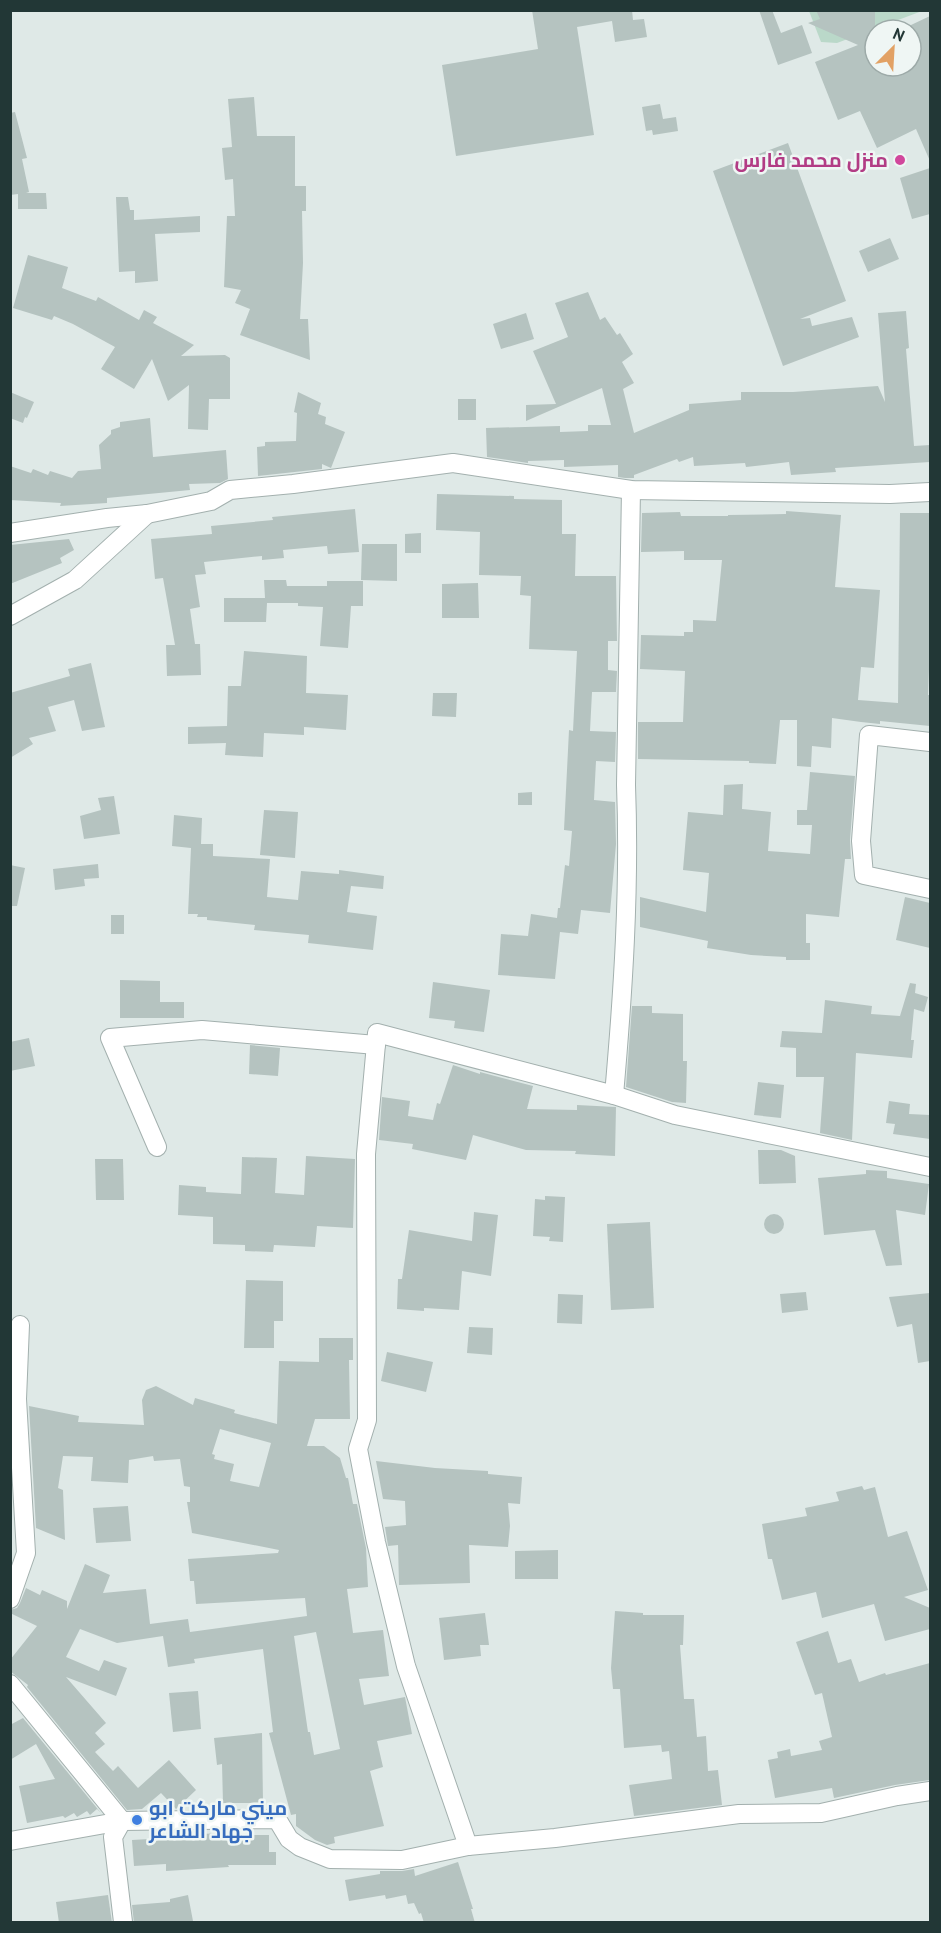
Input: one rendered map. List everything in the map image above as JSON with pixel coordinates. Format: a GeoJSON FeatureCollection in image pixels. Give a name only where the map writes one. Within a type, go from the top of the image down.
{"type":"FeatureCollection","features":[{"type":"Feature","properties":{"kind":"street"},"geometry":{"type":"LineString","coordinates":[[10,532],[147,514],[211,501],[230,490],[362,476],[453,463],[631,490],[890,494],[930,492]]}},
{"type":"Feature","properties":{"kind":"street"},"geometry":{"type":"LineString","coordinates":[[614,1095],[623,996],[631,490]]}},
{"type":"Feature","properties":{"kind":"street"},"geometry":{"type":"LineString","coordinates":[[10,616],[75,580],[147,514]]}},
{"type":"Feature","properties":{"kind":"street"},"geometry":{"type":"LineString","coordinates":[[930,742],[869,735],[861,841],[864,875],[930,889]]}},
{"type":"Feature","properties":{"kind":"street"},"geometry":{"type":"LineString","coordinates":[[157,1147],[110,1038],[202,1030],[376,1045]]}},
{"type":"Feature","properties":{"kind":"street"},"geometry":{"type":"LineString","coordinates":[[468,1846],[406,1666],[376,1542],[358,1449],[367,1420],[366,1154],[377,1033],[614,1095],[675,1115],[930,1167]]}},
{"type":"Feature","properties":{"kind":"street"},"geometry":{"type":"LineString","coordinates":[[10,1599],[26,1552],[17,1399],[20,1325]]}},
{"type":"Feature","properties":{"kind":"street"},"geometry":{"type":"LineString","coordinates":[[10,1684],[122,1821]]}},
{"type":"Feature","properties":{"kind":"street"},"geometry":{"type":"LineString","coordinates":[[10,1841],[122,1821],[277,1819],[289,1839],[300,1847],[330,1859],[402,1860],[468,1846],[555,1838],[739,1814],[821,1813],[930,1791]]}},
{"type":"Feature","properties":{"kind":"street"},"geometry":{"type":"LineString","coordinates":[[122,1821],[113,1837],[123,1923]]}},
{"type":"Feature","properties":{"kind":"green space"},"geometry":{"type":"Polygon","coordinates":[[[809,11],[922,11],[903,18],[863,18],[863,33],[837,43],[821,42],[809,11]]]}},
{"type":"Feature","properties":{"kind":"building"},"geometry":{"type":"Polygon","coordinates":[[[532,10],[632,10],[633,20],[644,19],[647,37],[615,42],[612,21],[577,27],[594,135],[456,156],[442,65],[538,49],[532,10]]]}},
{"type":"Feature","properties":{"kind":"building"},"geometry":{"type":"Polygon","coordinates":[[[759,10],[772,10],[781,33],[802,25],[812,53],[778,65],[759,10]]]}},
{"type":"Feature","properties":{"kind":"building"},"geometry":{"type":"Polygon","coordinates":[[[816,10],[875,10],[875,18],[863,18],[863,78],[923,78],[923,19],[930,16],[930,161],[916,129],[877,148],[860,111],[838,120],[815,62],[858,45],[808,23],[820,19],[816,10]]]}},
{"type":"Feature","properties":{"kind":"building"},"geometry":{"type":"Polygon","coordinates":[[[254,97],[257,136],[295,136],[295,186],[306,186],[306,211],[302,211],[303,263],[300,319],[308,319],[310,360],[240,335],[250,309],[235,303],[241,290],[224,287],[227,216],[235,216],[233,179],[225,180],[222,148],[232,147],[228,99],[254,97]]]}},
{"type":"Feature","properties":{"kind":"building"},"geometry":{"type":"Polygon","coordinates":[[[660,104],[663,119],[676,117],[678,131],[653,135],[652,130],[646,131],[642,107],[660,104]]]}},
{"type":"Feature","properties":{"kind":"building"},"geometry":{"type":"Polygon","coordinates":[[[15,112],[27,158],[22,159],[29,192],[26,193],[46,193],[47,209],[18,209],[18,194],[10,195],[10,113],[15,112]]]}},
{"type":"Feature","properties":{"kind":"building"},"geometry":{"type":"Polygon","coordinates":[[[788,143],[846,301],[800,319],[810,318],[812,326],[852,317],[859,337],[783,366],[713,171],[788,143]]]}},
{"type":"Feature","properties":{"kind":"building"},"geometry":{"type":"Polygon","coordinates":[[[930,168],[930,214],[912,219],[900,178],[930,168]]]}},
{"type":"Feature","properties":{"kind":"building"},"geometry":{"type":"Polygon","coordinates":[[[116,197],[128,197],[130,210],[134,210],[134,220],[200,216],[200,232],[155,234],[158,281],[135,283],[135,271],[119,272],[116,197]]]}},
{"type":"Feature","properties":{"kind":"building"},"geometry":{"type":"Polygon","coordinates":[[[890,238],[899,259],[868,272],[859,251],[890,238]]]}},
{"type":"Feature","properties":{"kind":"building"},"geometry":{"type":"Polygon","coordinates":[[[28,255],[68,267],[62,288],[96,301],[98,297],[139,320],[144,310],[157,317],[153,323],[194,345],[181,356],[225,355],[230,358],[230,399],[209,399],[208,430],[188,429],[189,385],[168,401],[152,359],[134,389],[101,369],[115,347],[54,316],[52,320],[13,308],[28,255]]]}},
{"type":"Feature","properties":{"kind":"building"},"geometry":{"type":"Polygon","coordinates":[[[588,292],[600,320],[605,317],[617,335],[620,333],[633,354],[622,362],[634,383],[623,389],[634,433],[689,410],[689,404],[741,400],[741,392],[793,392],[878,386],[885,402],[878,313],[906,311],[909,348],[906,349],[914,446],[930,445],[930,462],[835,468],[836,472],[791,475],[789,462],[746,467],[745,463],[694,466],[693,457],[679,462],[677,459],[634,475],[634,478],[625,478],[618,477],[618,465],[564,467],[564,460],[528,461],[528,463],[487,457],[486,428],[560,426],[560,432],[588,431],[588,425],[611,425],[602,388],[526,421],[526,405],[556,404],[533,351],[568,337],[555,303],[588,292]]]}},
{"type":"Feature","properties":{"kind":"building"},"geometry":{"type":"Polygon","coordinates":[[[526,313],[534,339],[501,349],[493,324],[526,313]]]}},
{"type":"Feature","properties":{"kind":"building"},"geometry":{"type":"Polygon","coordinates":[[[10,392],[34,402],[23,423],[10,418],[10,392]]]}},
{"type":"Feature","properties":{"kind":"building"},"geometry":{"type":"Polygon","coordinates":[[[298,392],[321,403],[318,414],[326,417],[325,424],[345,432],[331,468],[322,464],[322,469],[258,476],[257,447],[265,446],[265,442],[296,441],[297,413],[294,412],[298,392]]]}},
{"type":"Feature","properties":{"kind":"building"},"geometry":{"type":"Polygon","coordinates":[[[458,399],[476,399],[476,420],[458,420],[458,399]]]}},
{"type":"Feature","properties":{"kind":"building"},"geometry":{"type":"Polygon","coordinates":[[[150,418],[153,457],[226,450],[228,479],[220,483],[189,484],[190,490],[107,498],[107,503],[60,506],[61,503],[10,500],[10,466],[31,473],[33,469],[48,475],[50,471],[72,478],[78,471],[101,469],[99,445],[111,434],[111,430],[120,427],[120,422],[150,418]]]}},
{"type":"Feature","properties":{"kind":"building"},"geometry":{"type":"Polygon","coordinates":[[[437,494],[562,500],[562,534],[576,534],[575,576],[616,576],[617,641],[608,641],[608,670],[617,671],[616,692],[592,692],[590,731],[616,732],[615,762],[596,761],[594,800],[615,802],[616,844],[610,913],[581,910],[578,934],[560,932],[555,979],[498,975],[501,934],[528,936],[531,914],[557,918],[558,908],[560,908],[565,865],[569,866],[572,831],[564,830],[569,730],[573,731],[577,651],[529,649],[531,596],[520,595],[521,576],[479,575],[480,532],[436,530],[437,494]]]}},
{"type":"Feature","properties":{"kind":"building"},"geometry":{"type":"Polygon","coordinates":[[[355,509],[359,552],[328,554],[327,546],[283,550],[284,558],[262,560],[262,556],[204,562],[206,574],[195,575],[200,607],[190,609],[195,644],[200,644],[201,675],[167,676],[166,645],[175,645],[163,578],[155,579],[151,539],[212,534],[211,526],[273,520],[272,517],[355,509]]]}},
{"type":"Feature","properties":{"kind":"building"},"geometry":{"type":"Polygon","coordinates":[[[786,511],[841,515],[835,587],[880,590],[874,668],[861,667],[858,700],[898,703],[900,513],[930,513],[928,695],[930,695],[930,726],[880,721],[880,724],[832,718],[831,748],[812,746],[811,767],[797,766],[797,720],[780,720],[776,764],[749,763],[749,761],[638,759],[638,722],[683,722],[685,671],[640,669],[641,635],[684,636],[684,632],[693,632],[693,620],[716,621],[722,560],[684,560],[684,551],[641,552],[642,513],[680,512],[681,516],[728,516],[786,514],[786,511]]]}},
{"type":"Feature","properties":{"kind":"building"},"geometry":{"type":"Polygon","coordinates":[[[421,533],[421,553],[405,553],[405,534],[421,533]]]}},
{"type":"Feature","properties":{"kind":"building"},"geometry":{"type":"Polygon","coordinates":[[[69,539],[74,550],[60,558],[62,563],[10,584],[10,545],[69,539]]]}},
{"type":"Feature","properties":{"kind":"building"},"geometry":{"type":"Polygon","coordinates":[[[362,544],[397,544],[397,581],[361,580],[362,544]]]}},
{"type":"Feature","properties":{"kind":"building"},"geometry":{"type":"Polygon","coordinates":[[[264,580],[286,580],[287,586],[327,586],[327,581],[363,581],[363,606],[351,606],[348,648],[320,646],[323,607],[298,606],[298,603],[267,603],[266,622],[224,622],[224,598],[265,598],[264,580]]]}},
{"type":"Feature","properties":{"kind":"building"},"geometry":{"type":"Polygon","coordinates":[[[478,583],[479,618],[442,618],[442,584],[478,583]]]}},
{"type":"Feature","properties":{"kind":"building"},"geometry":{"type":"Polygon","coordinates":[[[244,651],[307,656],[306,693],[348,695],[346,730],[304,727],[304,735],[264,733],[263,757],[225,755],[226,743],[188,744],[188,727],[227,726],[228,686],[241,686],[244,651]]]}},
{"type":"Feature","properties":{"kind":"building"},"geometry":{"type":"Polygon","coordinates":[[[91,663],[105,727],[82,731],[74,700],[48,707],[56,731],[29,738],[33,744],[10,758],[10,693],[70,676],[68,669],[91,663]]]}},
{"type":"Feature","properties":{"kind":"building"},"geometry":{"type":"Polygon","coordinates":[[[433,693],[457,693],[456,717],[432,716],[433,693]]]}},
{"type":"Feature","properties":{"kind":"building"},"geometry":{"type":"Polygon","coordinates":[[[810,772],[855,776],[850,840],[851,859],[845,859],[839,917],[806,914],[806,943],[810,943],[810,960],[786,960],[786,957],[751,955],[707,948],[708,941],[640,927],[640,897],[706,912],[709,873],[683,870],[688,812],[723,815],[724,785],[743,784],[742,809],[771,812],[768,851],[810,854],[812,825],[797,825],[797,810],[807,810],[810,772]]]}},
{"type":"Feature","properties":{"kind":"building"},"geometry":{"type":"Polygon","coordinates":[[[532,792],[532,805],[518,805],[518,793],[532,792]]]}},
{"type":"Feature","properties":{"kind":"building"},"geometry":{"type":"Polygon","coordinates":[[[114,796],[120,834],[84,839],[80,816],[101,810],[98,798],[114,796]]]}},
{"type":"Feature","properties":{"kind":"building"},"geometry":{"type":"Polygon","coordinates":[[[264,810],[298,812],[295,858],[260,855],[264,810]]]}},
{"type":"Feature","properties":{"kind":"building"},"geometry":{"type":"Polygon","coordinates":[[[174,815],[202,818],[201,844],[213,844],[213,856],[270,859],[267,897],[298,900],[301,871],[339,874],[339,870],[384,876],[383,889],[351,886],[347,912],[377,916],[373,950],[308,943],[309,935],[254,930],[255,925],[207,920],[207,917],[197,917],[198,914],[188,914],[191,848],[172,846],[174,815]]]}},
{"type":"Feature","properties":{"kind":"building"},"geometry":{"type":"Polygon","coordinates":[[[98,864],[99,878],[84,879],[85,886],[55,890],[53,869],[98,864]]]}},
{"type":"Feature","properties":{"kind":"building"},"geometry":{"type":"Polygon","coordinates":[[[10,865],[25,868],[17,906],[10,906],[10,865]]]}},
{"type":"Feature","properties":{"kind":"building"},"geometry":{"type":"Polygon","coordinates":[[[905,897],[930,903],[930,948],[896,940],[905,897]]]}},
{"type":"Feature","properties":{"kind":"building"},"geometry":{"type":"Polygon","coordinates":[[[111,915],[124,915],[124,934],[111,934],[111,915]]]}},
{"type":"Feature","properties":{"kind":"building"},"geometry":{"type":"Polygon","coordinates":[[[120,980],[160,981],[160,1002],[184,1002],[184,1018],[120,1018],[120,980]]]}},
{"type":"Feature","properties":{"kind":"building"},"geometry":{"type":"Polygon","coordinates":[[[433,982],[490,990],[484,1032],[454,1028],[455,1021],[429,1018],[433,982]]]}},
{"type":"Feature","properties":{"kind":"building"},"geometry":{"type":"Polygon","coordinates":[[[910,983],[916,984],[915,993],[928,997],[924,1012],[914,1009],[912,1058],[856,1053],[852,1140],[820,1133],[824,1077],[796,1077],[796,1048],[780,1047],[782,1031],[822,1033],[825,1000],[872,1006],[871,1014],[900,1016],[910,983]]]}},
{"type":"Feature","properties":{"kind":"building"},"geometry":{"type":"Polygon","coordinates":[[[632,1006],[652,1006],[652,1013],[683,1014],[683,1061],[687,1061],[686,1103],[672,1102],[626,1087],[632,1006]]]}},
{"type":"Feature","properties":{"kind":"building"},"geometry":{"type":"Polygon","coordinates":[[[29,1038],[35,1066],[10,1071],[10,1042],[29,1038]]]}},
{"type":"Feature","properties":{"kind":"building"},"geometry":{"type":"Polygon","coordinates":[[[250,1045],[280,1048],[278,1076],[249,1074],[250,1045]]]}},
{"type":"Feature","properties":{"kind":"building"},"geometry":{"type":"Polygon","coordinates":[[[453,1065],[480,1074],[480,1072],[533,1086],[527,1109],[577,1110],[577,1105],[616,1107],[615,1156],[575,1154],[576,1151],[526,1150],[473,1135],[466,1160],[412,1149],[413,1144],[379,1140],[382,1097],[410,1101],[408,1116],[433,1120],[437,1103],[440,1104],[453,1065]]]}},
{"type":"Feature","properties":{"kind":"building"},"geometry":{"type":"Polygon","coordinates":[[[758,1082],[784,1085],[781,1118],[754,1115],[758,1082]]]}},
{"type":"Feature","properties":{"kind":"building"},"geometry":{"type":"Polygon","coordinates":[[[889,1101],[910,1104],[909,1114],[930,1115],[930,1139],[893,1134],[895,1124],[886,1123],[889,1101]]]}},
{"type":"Feature","properties":{"kind":"building"},"geometry":{"type":"Polygon","coordinates":[[[758,1150],[781,1150],[795,1156],[796,1183],[759,1184],[758,1150]]]}},
{"type":"Feature","properties":{"kind":"building"},"geometry":{"type":"Polygon","coordinates":[[[306,1156],[355,1159],[353,1228],[317,1226],[315,1247],[274,1245],[273,1252],[245,1251],[245,1245],[213,1244],[213,1217],[178,1215],[179,1185],[206,1187],[206,1192],[241,1194],[242,1157],[277,1158],[275,1193],[304,1195],[306,1156]]]}},
{"type":"Feature","properties":{"kind":"building"},"geometry":{"type":"Polygon","coordinates":[[[95,1159],[123,1159],[124,1200],[96,1200],[95,1159]]]}},
{"type":"Feature","properties":{"kind":"building"},"geometry":{"type":"Polygon","coordinates":[[[866,1170],[887,1171],[887,1178],[929,1184],[925,1215],[896,1210],[902,1265],[886,1266],[875,1230],[824,1235],[818,1178],[866,1174],[866,1170]]]}},
{"type":"Feature","properties":{"kind":"building"},"geometry":{"type":"Polygon","coordinates":[[[545,1196],[565,1197],[563,1242],[549,1241],[550,1237],[533,1236],[535,1199],[545,1200],[545,1196]]]}},
{"type":"Feature","properties":{"kind":"building"},"geometry":{"type":"Polygon","coordinates":[[[474,1212],[498,1215],[491,1276],[462,1271],[459,1310],[397,1309],[398,1279],[402,1279],[409,1230],[472,1241],[474,1212]]]}},
{"type":"Feature","properties":{"kind":"building"},"geometry":{"type":"Polygon","coordinates":[[[770,1214],[778,1214],[784,1220],[784,1228],[778,1234],[770,1234],[764,1228],[764,1220],[770,1214]]]}},
{"type":"Feature","properties":{"kind":"building"},"geometry":{"type":"Polygon","coordinates":[[[650,1222],[654,1308],[611,1310],[607,1224],[650,1222]]]}},
{"type":"Feature","properties":{"kind":"building"},"geometry":{"type":"Polygon","coordinates":[[[246,1280],[283,1281],[283,1321],[274,1321],[274,1348],[244,1348],[246,1280]]]}},
{"type":"Feature","properties":{"kind":"building"},"geometry":{"type":"Polygon","coordinates":[[[806,1292],[808,1310],[782,1313],[780,1294],[806,1292]]]}},
{"type":"Feature","properties":{"kind":"building"},"geometry":{"type":"Polygon","coordinates":[[[930,1293],[930,1361],[918,1363],[912,1324],[897,1327],[889,1297],[930,1293]]]}},
{"type":"Feature","properties":{"kind":"building"},"geometry":{"type":"Polygon","coordinates":[[[558,1294],[583,1295],[582,1324],[557,1323],[558,1294]]]}},
{"type":"Feature","properties":{"kind":"building"},"geometry":{"type":"Polygon","coordinates":[[[469,1327],[493,1328],[492,1355],[467,1353],[469,1327]]]}},
{"type":"Feature","properties":{"kind":"building"},"geometry":{"type":"Polygon","coordinates":[[[319,1338],[353,1338],[353,1360],[349,1360],[350,1419],[315,1419],[307,1446],[324,1446],[340,1458],[346,1478],[348,1478],[353,1504],[357,1504],[366,1548],[368,1587],[347,1589],[353,1633],[383,1630],[389,1676],[359,1679],[364,1705],[405,1697],[412,1734],[377,1741],[383,1767],[370,1771],[384,1826],[334,1837],[335,1843],[327,1845],[315,1840],[296,1826],[296,1814],[291,1815],[269,1733],[273,1732],[263,1649],[194,1659],[195,1663],[168,1667],[163,1636],[117,1643],[80,1629],[66,1657],[99,1671],[104,1660],[127,1668],[116,1696],[66,1677],[106,1723],[95,1733],[105,1744],[95,1752],[113,1771],[118,1766],[138,1788],[169,1760],[196,1790],[176,1809],[161,1793],[142,1809],[127,1810],[27,1687],[28,1685],[10,1671],[10,1660],[37,1626],[10,1613],[10,1610],[17,1608],[26,1588],[40,1595],[42,1590],[67,1601],[67,1609],[85,1564],[110,1575],[103,1593],[146,1589],[150,1624],[188,1619],[190,1632],[307,1616],[305,1598],[196,1604],[194,1581],[190,1581],[188,1559],[278,1553],[279,1550],[192,1533],[187,1502],[190,1502],[190,1487],[184,1486],[180,1459],[154,1461],[153,1456],[129,1460],[128,1483],[91,1481],[93,1457],[63,1456],[58,1488],[63,1490],[65,1540],[36,1528],[29,1406],[79,1416],[78,1422],[144,1425],[142,1400],[146,1390],[156,1386],[193,1405],[195,1398],[235,1410],[234,1413],[277,1424],[279,1361],[319,1362],[319,1338]],[[220,1429],[212,1454],[215,1455],[214,1459],[234,1464],[230,1481],[259,1487],[271,1443],[220,1429]],[[316,1632],[294,1636],[308,1732],[310,1732],[314,1755],[340,1749],[316,1632]]]}},
{"type":"Feature","properties":{"kind":"building"},"geometry":{"type":"Polygon","coordinates":[[[387,1352],[433,1362],[426,1392],[381,1381],[387,1352]]]}},
{"type":"Feature","properties":{"kind":"building"},"geometry":{"type":"Polygon","coordinates":[[[376,1461],[488,1471],[488,1474],[522,1477],[520,1504],[508,1503],[510,1526],[508,1547],[469,1545],[470,1583],[399,1585],[398,1545],[388,1546],[385,1527],[406,1525],[405,1501],[383,1499],[376,1461]]]}},
{"type":"Feature","properties":{"kind":"building"},"geometry":{"type":"Polygon","coordinates":[[[862,1486],[864,1490],[875,1487],[888,1537],[907,1531],[928,1590],[904,1597],[930,1608],[930,1629],[885,1641],[874,1604],[822,1618],[816,1592],[782,1600],[772,1559],[768,1559],[762,1524],[807,1516],[805,1508],[839,1501],[836,1492],[862,1486]]]}},
{"type":"Feature","properties":{"kind":"building"},"geometry":{"type":"Polygon","coordinates":[[[128,1506],[131,1541],[96,1543],[93,1508],[128,1506]]]}},
{"type":"Feature","properties":{"kind":"building"},"geometry":{"type":"Polygon","coordinates":[[[558,1550],[558,1579],[515,1579],[515,1551],[558,1550]]]}},
{"type":"Feature","properties":{"kind":"building"},"geometry":{"type":"Polygon","coordinates":[[[615,1611],[643,1613],[643,1615],[684,1615],[683,1645],[680,1645],[684,1699],[694,1699],[697,1737],[706,1736],[708,1771],[718,1770],[722,1805],[634,1816],[629,1785],[672,1779],[669,1751],[662,1752],[661,1745],[624,1748],[620,1689],[613,1689],[611,1668],[615,1611]]]}},
{"type":"Feature","properties":{"kind":"building"},"geometry":{"type":"Polygon","coordinates":[[[485,1613],[489,1645],[480,1645],[481,1656],[444,1660],[439,1618],[485,1613]]]}},
{"type":"Feature","properties":{"kind":"building"},"geometry":{"type":"Polygon","coordinates":[[[828,1631],[838,1663],[851,1659],[859,1682],[885,1673],[886,1675],[930,1663],[930,1780],[834,1798],[832,1788],[775,1798],[768,1760],[778,1758],[777,1752],[790,1749],[791,1756],[822,1750],[819,1741],[832,1737],[822,1693],[815,1695],[796,1642],[828,1631]]]}},
{"type":"Feature","properties":{"kind":"building"},"geometry":{"type":"Polygon","coordinates":[[[198,1691],[201,1729],[173,1732],[169,1693],[198,1691]]]}},
{"type":"Feature","properties":{"kind":"building"},"geometry":{"type":"Polygon","coordinates":[[[23,1718],[101,1813],[97,1809],[90,1815],[87,1811],[77,1817],[74,1813],[65,1818],[63,1816],[27,1823],[19,1786],[55,1779],[36,1744],[10,1760],[10,1725],[23,1718]]]}},
{"type":"Feature","properties":{"kind":"building"},"geometry":{"type":"Polygon","coordinates":[[[262,1733],[263,1803],[223,1803],[222,1764],[217,1765],[214,1738],[262,1733]]]}},
{"type":"Feature","properties":{"kind":"building"},"geometry":{"type":"Polygon","coordinates":[[[227,1833],[227,1835],[269,1835],[269,1852],[276,1852],[276,1865],[228,1865],[229,1867],[166,1871],[166,1864],[134,1866],[132,1840],[227,1833]]]}},
{"type":"Feature","properties":{"kind":"building"},"geometry":{"type":"Polygon","coordinates":[[[458,1862],[473,1909],[471,1909],[475,1923],[424,1923],[414,1903],[408,1904],[406,1895],[386,1899],[385,1895],[349,1901],[345,1880],[380,1874],[380,1871],[414,1869],[415,1876],[458,1862]]]}},
{"type":"Feature","properties":{"kind":"building"},"geometry":{"type":"Polygon","coordinates":[[[108,1895],[112,1923],[59,1923],[56,1902],[108,1895]]]}},
{"type":"Feature","properties":{"kind":"building"},"geometry":{"type":"Polygon","coordinates":[[[188,1895],[193,1921],[134,1923],[132,1905],[170,1902],[170,1899],[188,1895]]]}},
{"type":"Feature","properties":{"kind":"place","name":"منزل محمد فارس"},"geometry":{"type":"Point","coordinates":[900,160]}},
{"type":"Feature","properties":{"kind":"place","name":"ميني ماركت ابو جهاد الشاعر"},"geometry":{"type":"Point","coordinates":[137,1820]}}]}
